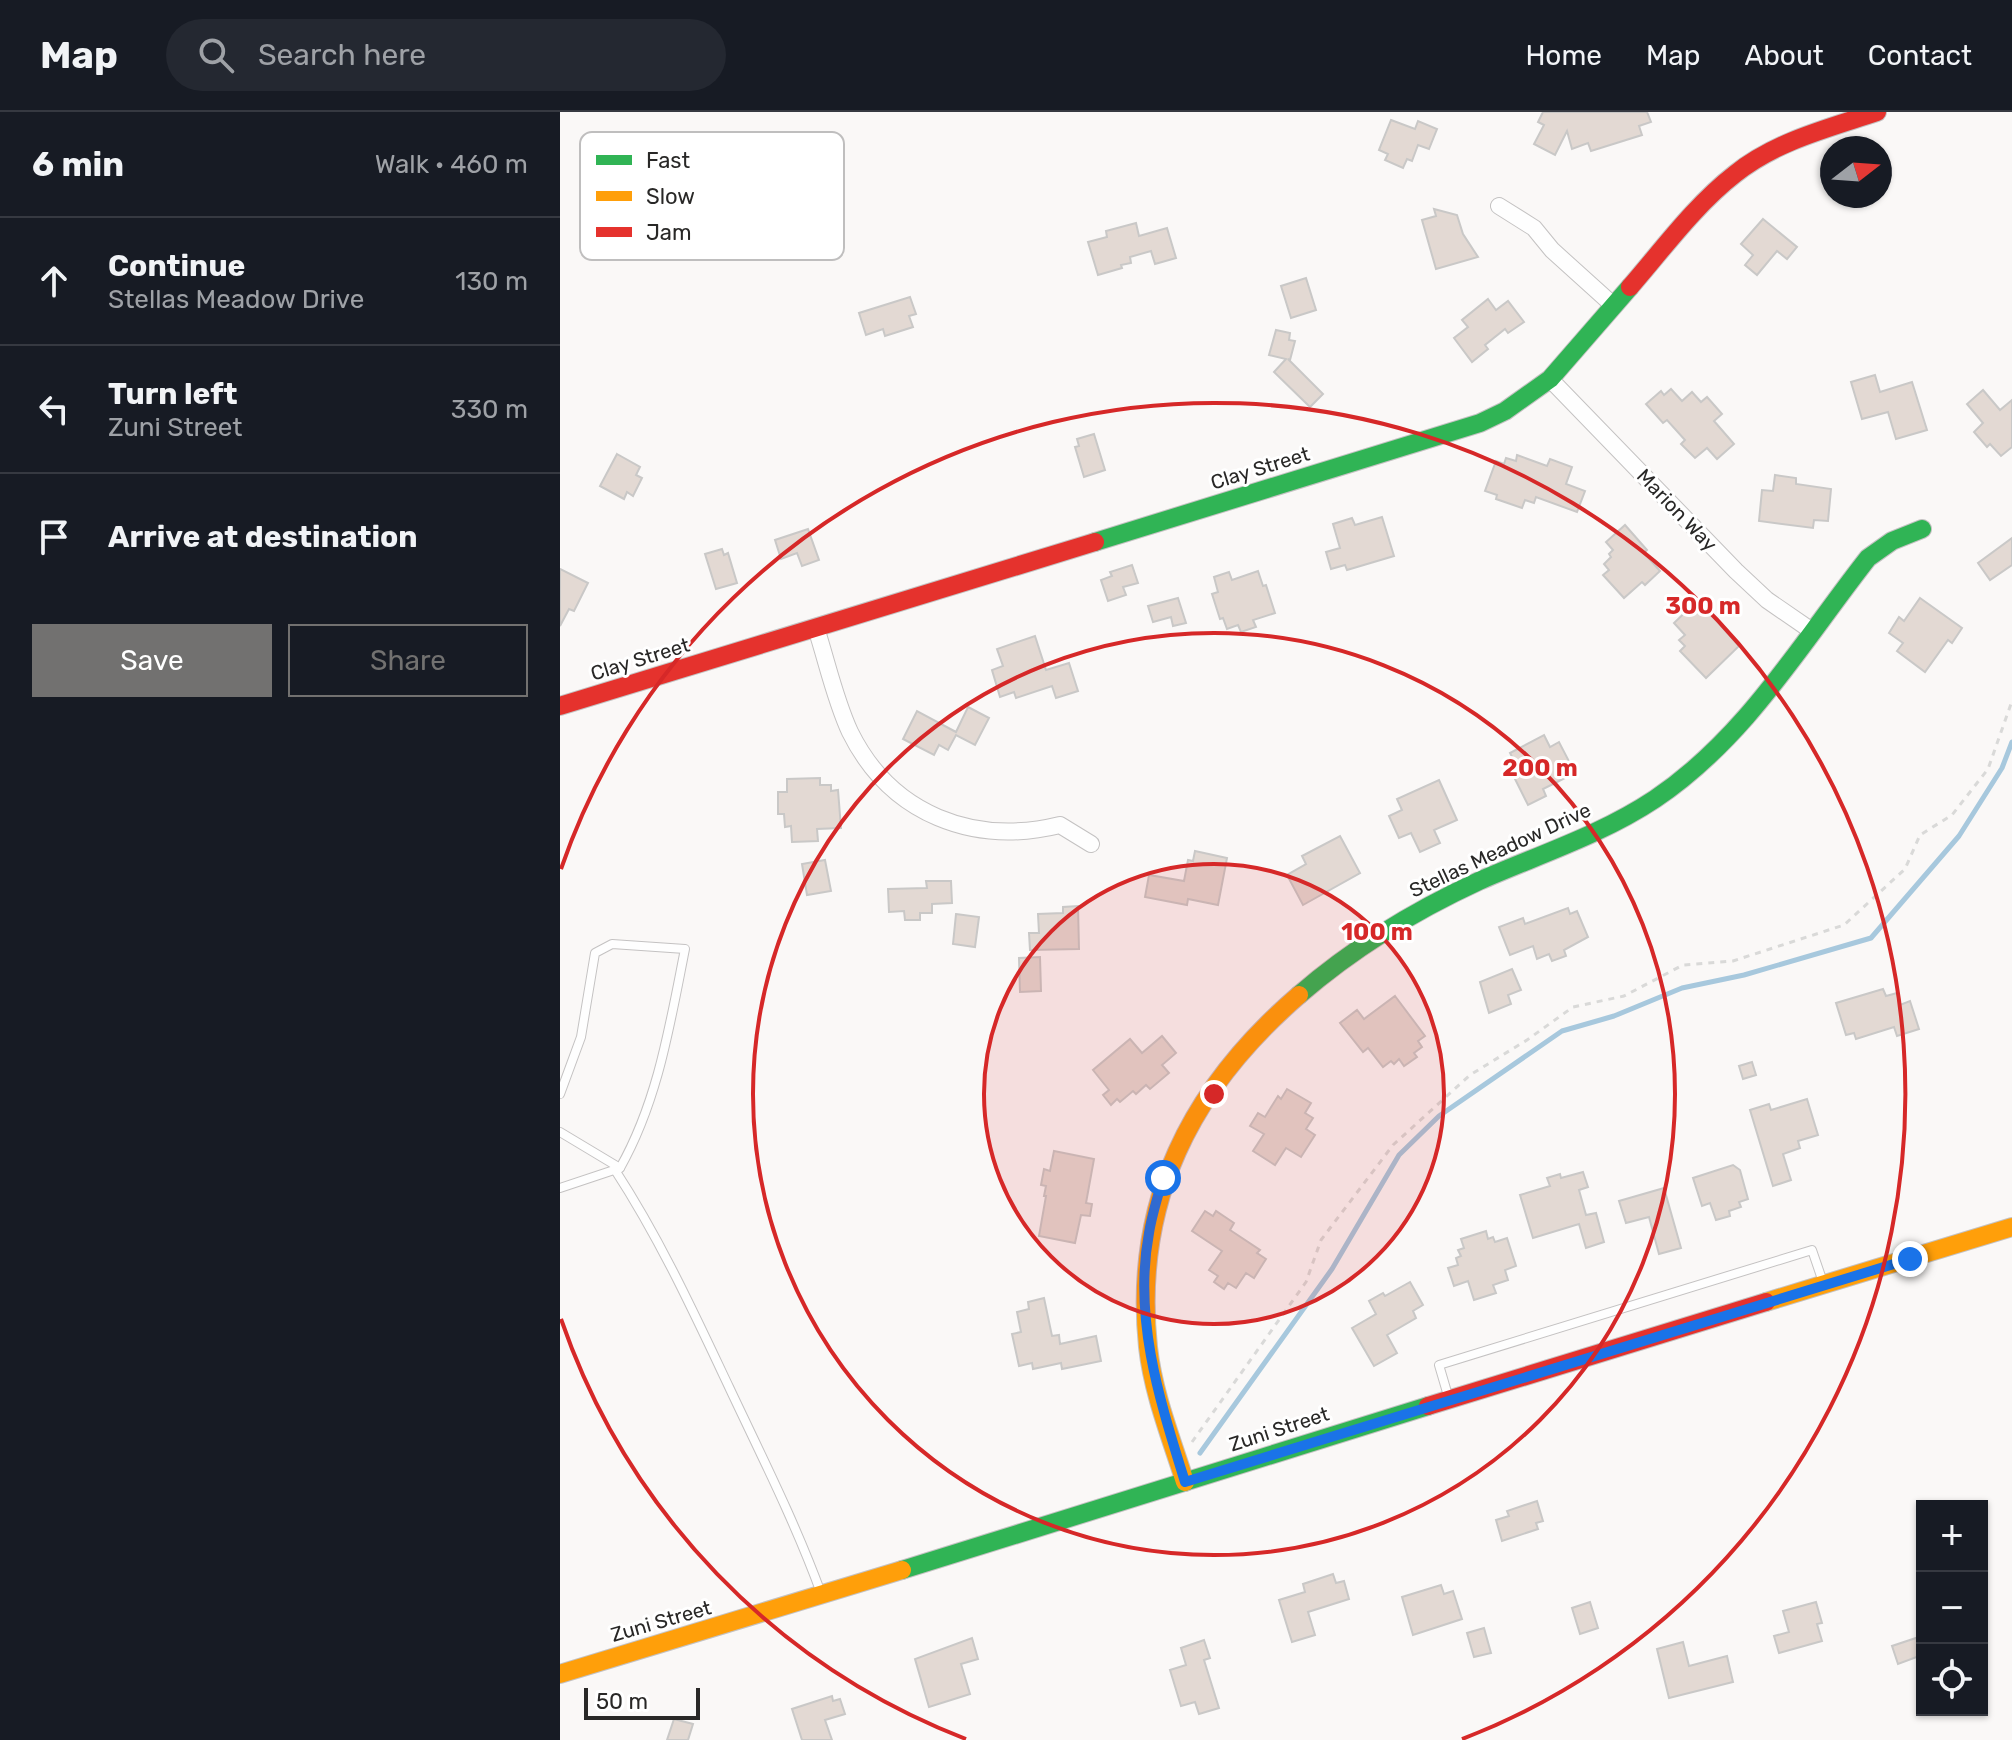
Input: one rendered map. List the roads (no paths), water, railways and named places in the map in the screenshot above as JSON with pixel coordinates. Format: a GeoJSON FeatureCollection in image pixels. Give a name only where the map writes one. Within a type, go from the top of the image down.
{"type":"FeatureCollection","features":[{"type":"Feature","properties":{"kind":"street","name":"Clay Street"},"geometry":{"type":"LineString","coordinates":[[560,706],[1480,423],[1505,411],[1550,379],[1706,200],[1737,172],[1791,141],[1877,112]]}},
{"type":"Feature","properties":{"kind":"street"},"geometry":{"type":"LineString","coordinates":[[1499,206],[1534,228],[1552,250],[1614,306]]}},
{"type":"Feature","properties":{"kind":"street","name":"Marion Way"},"geometry":{"type":"LineString","coordinates":[[1550,379],[1736,571],[1767,600],[1812,631]]}},
{"type":"Feature","properties":{"kind":"street","name":"Stellas Meadow Drive"},"geometry":{"type":"LineString","coordinates":[[1185,1482],[1159,1397],[1148,1346],[1144,1284],[1146,1253],[1163,1178],[1212,1086],[1241,1049],[1297,995],[1378,935],[1452,894],[1576,842],[1640,809],[1679,782],[1727,739],[1764,696],[1868,558],[1892,541],[1922,529]]}},
{"type":"Feature","properties":{"kind":"street"},"geometry":{"type":"LineString","coordinates":[[816,628],[849,729],[871,765],[900,795],[956,825],[998,833],[1060,825],[1091,844]]}},
{"type":"Feature","properties":{"kind":"street","name":"Zuni Street"},"geometry":{"type":"LineString","coordinates":[[560,1674],[822,1596],[2012,1227]]}},
{"type":"Feature","properties":{"kind":"lane"},"geometry":{"type":"LineString","coordinates":[[560,1094],[581,1037],[595,953],[612,944],[685,949],[664,1058],[636,1140],[618,1169],[560,1188]]}},
{"type":"Feature","properties":{"kind":"lane"},"geometry":{"type":"LineString","coordinates":[[560,1132],[618,1169],[648,1220],[802,1541],[822,1596]]}},
{"type":"Feature","properties":{"kind":"lane"},"geometry":{"type":"LineString","coordinates":[[1449,1400],[1439,1365],[1812,1250],[1824,1286]]}},
{"type":"Feature","properties":{"kind":"waterway"},"geometry":{"type":"LineString","coordinates":[[1200,1453],[1332,1269],[1399,1155],[1439,1116],[1562,1031],[1614,1016],[1682,988],[1744,975],[1871,938],[1959,836],[2002,768],[2012,742]]}}]}
